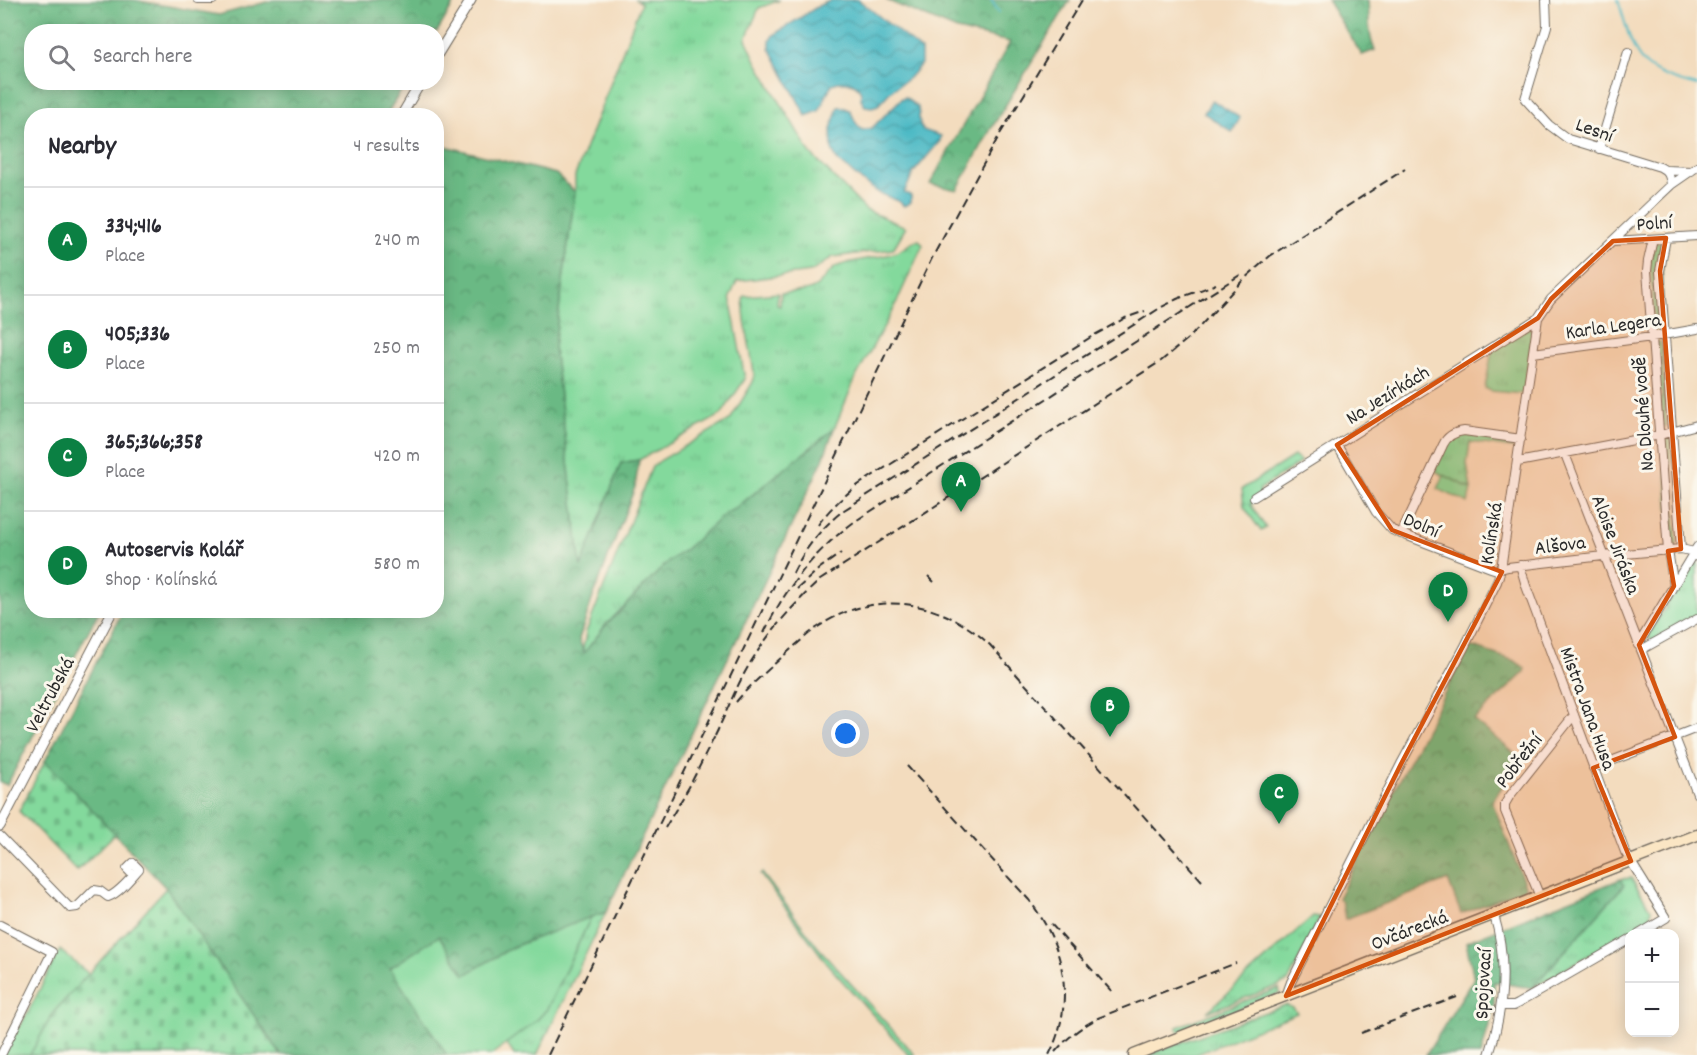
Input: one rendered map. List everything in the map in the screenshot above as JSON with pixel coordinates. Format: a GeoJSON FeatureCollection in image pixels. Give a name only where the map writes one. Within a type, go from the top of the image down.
{"type":"FeatureCollection","features":[{"type":"Feature","properties":{"kind":"main road","name":"Ovčárecká"},"geometry":{"type":"LineString","coordinates":[[1134,1055],[1697,835]]}},
{"type":"Feature","properties":{"kind":"street"},"geometry":{"type":"LineString","coordinates":[[198,0],[213,0]]}},
{"type":"Feature","properties":{"kind":"street"},"geometry":{"type":"LineString","coordinates":[[444,44],[471,0]]}},
{"type":"Feature","properties":{"kind":"street","name":"Lesní"},"geometry":{"type":"LineString","coordinates":[[1546,0],[1548,26],[1525,99],[1549,125],[1568,138],[1666,170],[1694,169]]}},
{"type":"Feature","properties":{"kind":"street"},"geometry":{"type":"LineString","coordinates":[[1599,149],[1628,52]]}},
{"type":"Feature","properties":{"kind":"street"},"geometry":{"type":"LineString","coordinates":[[406,108],[416,90]]}},
{"type":"Feature","properties":{"kind":"street","name":"Kolínská"},"geometry":{"type":"LineString","coordinates":[[1286,996],[1401,764],[1497,582],[1518,462],[1538,318],[1551,299],[1671,185],[1694,169]]}},
{"type":"Feature","properties":{"kind":"street"},"geometry":{"type":"LineString","coordinates":[[1666,170],[1671,185]]}},
{"type":"Feature","properties":{"kind":"street","name":"Polní"},"geometry":{"type":"LineString","coordinates":[[1612,241],[1697,236]]}},
{"type":"Feature","properties":{"kind":"street","name":"Na Dlouhé vodě"},"geometry":{"type":"LineString","coordinates":[[1653,238],[1647,271],[1668,551],[1674,586]]}},
{"type":"Feature","properties":{"kind":"street","name":"Na Dlouhé vodě"},"geometry":{"type":"LineString","coordinates":[[1666,238],[1659,271],[1681,549]]}},
{"type":"Feature","properties":{"kind":"street","name":"Na Jezírkách"},"geometry":{"type":"LineString","coordinates":[[1254,496],[1538,318]]}},
{"type":"Feature","properties":{"kind":"street","name":"Karla Legera"},"geometry":{"type":"LineString","coordinates":[[1533,353],[1697,329]]}},
{"type":"Feature","properties":{"kind":"street"},"geometry":{"type":"LineString","coordinates":[[1518,462],[1660,435],[1697,425]]}},
{"type":"Feature","properties":{"kind":"street"},"geometry":{"type":"LineString","coordinates":[[1401,534],[1448,437],[1464,432],[1521,439]]}},
{"type":"Feature","properties":{"kind":"street","name":"Dolní"},"geometry":{"type":"LineString","coordinates":[[1337,445],[1376,512],[1392,530],[1491,568],[1501,569]]}},
{"type":"Feature","properties":{"kind":"street","name":"Aloise Jiráska"},"geometry":{"type":"LineString","coordinates":[[1565,454],[1697,794]]}},
{"type":"Feature","properties":{"kind":"street","name":"Alšova"},"geometry":{"type":"LineString","coordinates":[[1501,569],[1681,549],[1696,552]]}},
{"type":"Feature","properties":{"kind":"street"},"geometry":{"type":"LineString","coordinates":[[1640,648],[1674,586],[1696,552]]}},
{"type":"Feature","properties":{"kind":"street","name":"Mistra Jana Husa"},"geometry":{"type":"LineString","coordinates":[[1520,566],[1625,852],[1666,918],[1646,929]]}},
{"type":"Feature","properties":{"kind":"street","name":"Veltrubská"},"geometry":{"type":"LineString","coordinates":[[0,826],[109,618]]}},
{"type":"Feature","properties":{"kind":"street"},"geometry":{"type":"LineString","coordinates":[[1640,648],[1697,619]]}},
{"type":"Feature","properties":{"kind":"street","name":"Pobřežní"},"geometry":{"type":"LineString","coordinates":[[1540,897],[1505,811],[1505,804],[1574,715]]}},
{"type":"Feature","properties":{"kind":"street"},"geometry":{"type":"LineString","coordinates":[[1593,768],[1697,729]]}},
{"type":"Feature","properties":{"kind":"street"},"geometry":{"type":"LineString","coordinates":[[0,836],[70,908],[77,907],[94,890],[111,897],[133,875]]}},
{"type":"Feature","properties":{"kind":"street","name":"Spojovací"},"geometry":{"type":"LineString","coordinates":[[1489,1055],[1501,1006],[1503,978],[1503,953],[1494,915]]}},
{"type":"Feature","properties":{"kind":"street"},"geometry":{"type":"LineString","coordinates":[[0,925],[52,952],[1,1055]]}},
{"type":"Feature","properties":{"kind":"street"},"geometry":{"type":"LineString","coordinates":[[1501,1006],[1518,1004],[1625,941]]}},
{"type":"Feature","properties":{"kind":"highlighted area"},"geometry":{"type":"Polygon","coordinates":[[[1666,238],[1660,271],[1681,549],[1668,551],[1674,586],[1639,645],[1675,737],[1593,768],[1631,861],[1286,996],[1401,764],[1502,572],[1392,530],[1337,445],[1538,318],[1551,299],[1613,241],[1666,238]]]}},
{"type":"Feature","properties":{"kind":"green space"},"geometry":{"type":"Polygon","coordinates":[[[0,0],[134,0],[219,15],[274,0],[456,0],[442,24],[24,24],[24,90],[402,90],[390,108],[24,108],[24,618],[95,618],[7,785],[0,782],[0,0]]]}},
{"type":"Feature","properties":{"kind":"green space"},"geometry":{"type":"Polygon","coordinates":[[[636,0],[780,0],[759,8],[746,39],[757,63],[810,153],[866,210],[906,227],[893,249],[833,257],[811,272],[737,281],[730,297],[745,379],[721,415],[639,460],[621,463],[581,568],[554,347],[575,192],[575,176],[641,3],[636,0]]]}},
{"type":"Feature","properties":{"kind":"green space"},"geometry":{"type":"Polygon","coordinates":[[[886,0],[1070,0],[991,129],[957,190],[930,184],[1010,42],[957,30],[886,0]]]}},
{"type":"Feature","properties":{"kind":"green space"},"geometry":{"type":"Polygon","coordinates":[[[1327,0],[1368,0],[1370,32],[1375,50],[1362,55],[1327,0]]]}},
{"type":"Feature","properties":{"kind":"green space"},"geometry":{"type":"Polygon","coordinates":[[[444,146],[556,174],[575,192],[554,347],[581,567],[621,463],[639,460],[635,487],[579,639],[584,653],[605,626],[668,562],[725,514],[736,508],[834,429],[822,462],[606,912],[512,947],[465,976],[390,968],[447,1055],[281,1055],[166,888],[45,761],[119,618],[444,618],[444,146]]]}},
{"type":"Feature","properties":{"kind":"green space"},"geometry":{"type":"Polygon","coordinates":[[[919,240],[923,245],[894,308],[856,377],[834,429],[736,508],[725,514],[668,562],[605,626],[584,654],[586,632],[652,467],[730,420],[753,382],[754,372],[745,321],[743,299],[745,296],[778,293],[777,305],[780,306],[781,293],[810,290],[838,266],[894,253],[919,240]]]}},
{"type":"Feature","properties":{"kind":"green space"},"geometry":{"type":"Polygon","coordinates":[[[1655,243],[1662,243],[1662,330],[1655,331],[1650,263],[1655,243]]]}},
{"type":"Feature","properties":{"kind":"green space"},"geometry":{"type":"Polygon","coordinates":[[[1527,328],[1532,329],[1533,333],[1523,394],[1491,391],[1485,388],[1492,351],[1527,328]]]}},
{"type":"Feature","properties":{"kind":"green space"},"geometry":{"type":"Polygon","coordinates":[[[1659,341],[1661,343],[1667,426],[1662,427],[1660,398],[1662,397],[1659,391],[1656,343],[1659,341]]]}},
{"type":"Feature","properties":{"kind":"green space"},"geometry":{"type":"Polygon","coordinates":[[[1460,434],[1512,441],[1513,443],[1513,448],[1470,442],[1467,464],[1471,489],[1435,471],[1446,442],[1460,434]]]}},
{"type":"Feature","properties":{"kind":"green space"},"geometry":{"type":"Polygon","coordinates":[[[1670,438],[1677,545],[1671,546],[1663,439],[1670,438]]]}},
{"type":"Feature","properties":{"kind":"green space"},"geometry":{"type":"Polygon","coordinates":[[[1294,456],[1301,462],[1260,489],[1263,496],[1251,505],[1266,528],[1261,531],[1244,507],[1242,489],[1294,456]]]}},
{"type":"Feature","properties":{"kind":"green space"},"geometry":{"type":"Polygon","coordinates":[[[1444,475],[1471,489],[1468,503],[1438,489],[1444,475]]]}},
{"type":"Feature","properties":{"kind":"green space"},"geometry":{"type":"Polygon","coordinates":[[[1695,561],[1697,562],[1697,616],[1652,642],[1648,635],[1695,561]]]}},
{"type":"Feature","properties":{"kind":"green space"},"geometry":{"type":"Polygon","coordinates":[[[1473,647],[1515,661],[1525,668],[1525,672],[1474,720],[1521,759],[1492,801],[1526,888],[1461,914],[1448,880],[1345,919],[1342,902],[1338,898],[1468,648],[1473,647]]]}},
{"type":"Feature","properties":{"kind":"green space"},"geometry":{"type":"Polygon","coordinates":[[[45,761],[115,834],[77,871],[19,811],[45,761]]]}},
{"type":"Feature","properties":{"kind":"green space"},"geometry":{"type":"Polygon","coordinates":[[[762,873],[818,947],[915,1055],[909,1055],[829,966],[760,874],[762,873]]]}},
{"type":"Feature","properties":{"kind":"green space"},"geometry":{"type":"Polygon","coordinates":[[[1631,878],[1651,909],[1650,917],[1635,929],[1625,929],[1625,935],[1532,988],[1623,886],[1621,879],[1631,878]]]}},
{"type":"Feature","properties":{"kind":"green space"},"geometry":{"type":"Polygon","coordinates":[[[1621,879],[1624,885],[1532,988],[1494,982],[1494,1006],[1481,1055],[1426,1055],[1474,978],[1466,942],[1621,879]]]}},
{"type":"Feature","properties":{"kind":"green space"},"geometry":{"type":"Polygon","coordinates":[[[166,888],[281,1055],[30,1055],[54,1012],[166,888]]]}},
{"type":"Feature","properties":{"kind":"green space"},"geometry":{"type":"Polygon","coordinates":[[[606,912],[537,1055],[514,1055],[506,1043],[536,1021],[547,1009],[591,917],[606,912]]]}},
{"type":"Feature","properties":{"kind":"green space"},"geometry":{"type":"Polygon","coordinates":[[[1313,916],[1320,917],[1288,982],[1207,1012],[1313,916]]]}},
{"type":"Feature","properties":{"kind":"green space"},"geometry":{"type":"Polygon","coordinates":[[[591,917],[547,1009],[536,1021],[491,1055],[447,1055],[390,968],[439,936],[465,975],[513,947],[591,917]]]}},
{"type":"Feature","properties":{"kind":"green space"},"geometry":{"type":"Polygon","coordinates":[[[60,950],[89,974],[54,1012],[30,1055],[2,1055],[26,1016],[60,950]]]}},
{"type":"Feature","properties":{"kind":"green space"},"geometry":{"type":"Polygon","coordinates":[[[1279,988],[1280,993],[1179,1032],[1177,1027],[1279,988]]]}},
{"type":"Feature","properties":{"kind":"green space"},"geometry":{"type":"Polygon","coordinates":[[[1285,1005],[1293,1008],[1297,1013],[1195,1055],[1146,1055],[1285,1005]]]}},
{"type":"Feature","properties":{"kind":"water"},"geometry":{"type":"Polygon","coordinates":[[[832,0],[858,0],[864,4],[921,50],[921,64],[909,78],[891,91],[878,105],[865,106],[856,85],[847,82],[837,83],[832,84],[819,111],[806,116],[770,48],[770,41],[773,35],[820,5],[832,0]]]}},
{"type":"Feature","properties":{"kind":"water"},"geometry":{"type":"Polygon","coordinates":[[[905,97],[918,107],[920,125],[923,130],[941,136],[940,141],[914,172],[904,193],[911,196],[911,202],[904,206],[879,193],[837,160],[832,150],[831,129],[838,107],[850,110],[862,130],[872,128],[905,97]]]}},
{"type":"Feature","properties":{"kind":"water"},"geometry":{"type":"Polygon","coordinates":[[[1212,100],[1240,118],[1232,132],[1204,113],[1212,100]]]}},
{"type":"Feature","properties":{"kind":"waterway"},"geometry":{"type":"LineString","coordinates":[[991,0],[999,12]]}},
{"type":"Feature","properties":{"kind":"waterway"},"geometry":{"type":"LineString","coordinates":[[1618,0],[1629,36],[1641,59],[1661,74],[1697,86]]}},
{"type":"Feature","properties":{"kind":"railway"},"geometry":{"type":"LineString","coordinates":[[548,1055],[932,258],[1000,134],[1082,0]]}},
{"type":"Feature","properties":{"kind":"railway"},"geometry":{"type":"LineString","coordinates":[[715,736],[756,653],[800,599],[820,580],[1161,361],[1190,337],[1244,279],[1270,256],[1405,169]]}},
{"type":"Feature","properties":{"kind":"railway"},"geometry":{"type":"LineString","coordinates":[[764,633],[781,601],[802,572],[826,545],[854,522],[1243,273]]}},
{"type":"Feature","properties":{"kind":"railway"},"geometry":{"type":"LineString","coordinates":[[793,573],[815,538],[844,510],[1160,308],[1216,284]]}},
{"type":"Feature","properties":{"kind":"railway"},"geometry":{"type":"LineString","coordinates":[[818,525],[858,485],[1091,337],[1125,318],[1145,311]]}},
{"type":"Feature","properties":{"kind":"railway"},"geometry":{"type":"LineString","coordinates":[[797,589],[841,553]]}},
{"type":"Feature","properties":{"kind":"railway"},"geometry":{"type":"LineString","coordinates":[[928,576],[934,582]]}},
{"type":"Feature","properties":{"kind":"railway"},"geometry":{"type":"LineString","coordinates":[[736,702],[746,690],[806,636],[842,613],[864,606],[887,603],[931,610],[952,618],[972,630],[990,645],[1202,881]]}},
{"type":"Feature","properties":{"kind":"railway"},"geometry":{"type":"LineString","coordinates":[[665,828],[718,730]]}},
{"type":"Feature","properties":{"kind":"railway"},"geometry":{"type":"LineString","coordinates":[[907,766],[1029,900],[1051,936],[1063,974],[1064,994],[1057,1035],[1049,1055]]}},
{"type":"Feature","properties":{"kind":"railway"},"geometry":{"type":"LineString","coordinates":[[1051,924],[1114,994]]}},
{"type":"Feature","properties":{"kind":"railway"},"geometry":{"type":"LineString","coordinates":[[1055,1052],[1075,1033],[1098,1018],[1236,963]]}},
{"type":"Feature","properties":{"kind":"railway"},"geometry":{"type":"LineString","coordinates":[[1361,1033],[1457,997]]}},
{"type":"Feature","properties":{"kind":"place","name":"334;416"},"geometry":{"type":"Point","coordinates":[961,512]}},
{"type":"Feature","properties":{"kind":"place","name":"Autoservis Kolář"},"geometry":{"type":"Point","coordinates":[1448,622]}},
{"type":"Feature","properties":{"kind":"place","name":"405;336"},"geometry":{"type":"Point","coordinates":[1110,737]}},
{"type":"Feature","properties":{"kind":"place","name":"365;366;358"},"geometry":{"type":"Point","coordinates":[1279,824]}}]}
